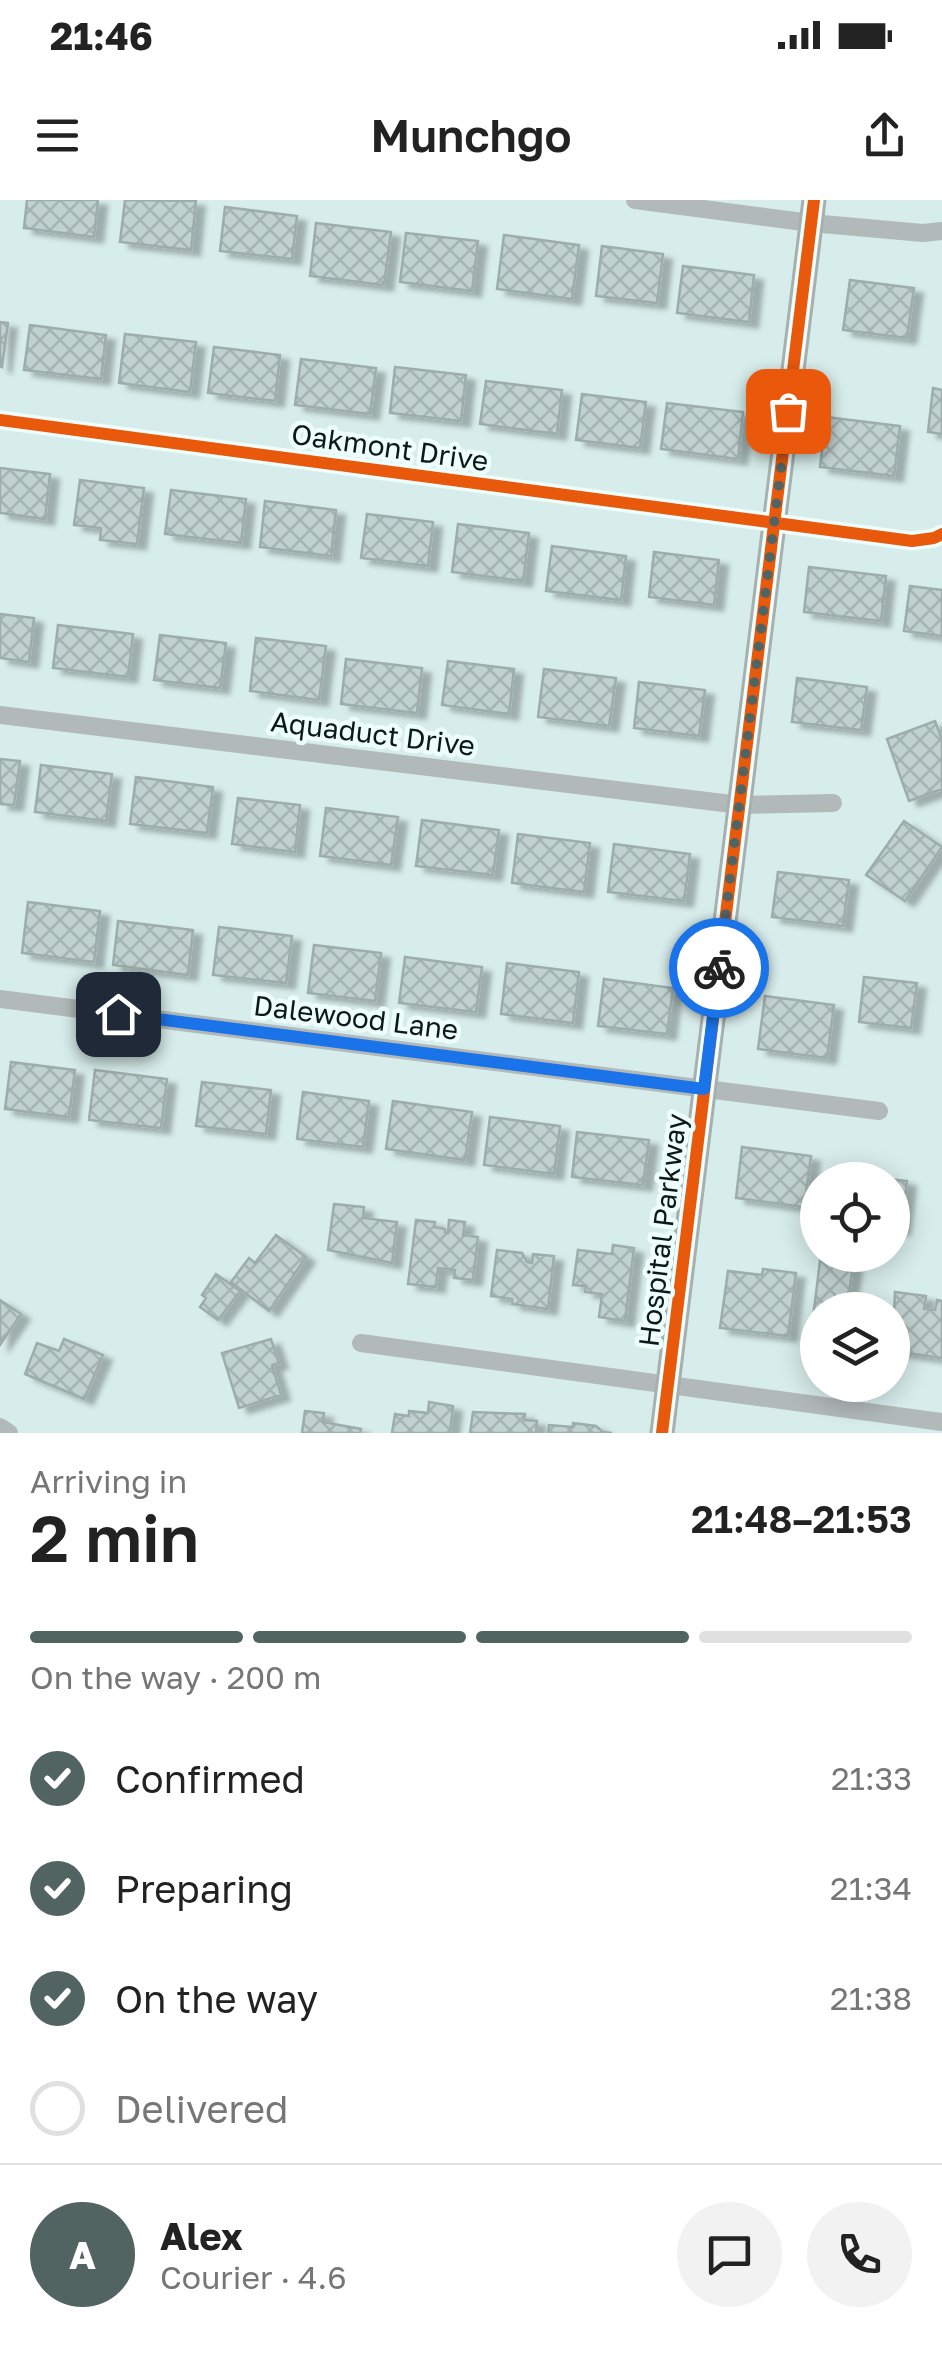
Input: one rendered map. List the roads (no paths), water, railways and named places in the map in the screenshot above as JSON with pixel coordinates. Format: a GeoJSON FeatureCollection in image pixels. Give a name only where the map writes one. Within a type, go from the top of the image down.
{"type":"FeatureCollection","features":[{"type":"Feature","properties":{"kind":"street"},"geometry":{"type":"LineString","coordinates":[[635,200],[813,211],[923,233],[942,231]]}},
{"type":"Feature","properties":{"kind":"street","name":"Hospital Parkway"},"geometry":{"type":"LineString","coordinates":[[662,1433],[813,211]]}},
{"type":"Feature","properties":{"kind":"street","name":"Oakmont Drive"},"geometry":{"type":"LineString","coordinates":[[0,420],[912,541],[942,534]]}},
{"type":"Feature","properties":{"kind":"street","name":"Aquaduct Drive"},"geometry":{"type":"LineString","coordinates":[[0,715],[740,805],[833,803]]}},
{"type":"Feature","properties":{"kind":"street","name":"Dalewood Lane"},"geometry":{"type":"LineString","coordinates":[[0,1000],[879,1110]]}},
{"type":"Feature","properties":{"kind":"street"},"geometry":{"type":"LineString","coordinates":[[361,1343],[942,1422]]}},
{"type":"Feature","properties":{"kind":"street"},"geometry":{"type":"LineString","coordinates":[[0,1427],[9,1433]]}}]}
